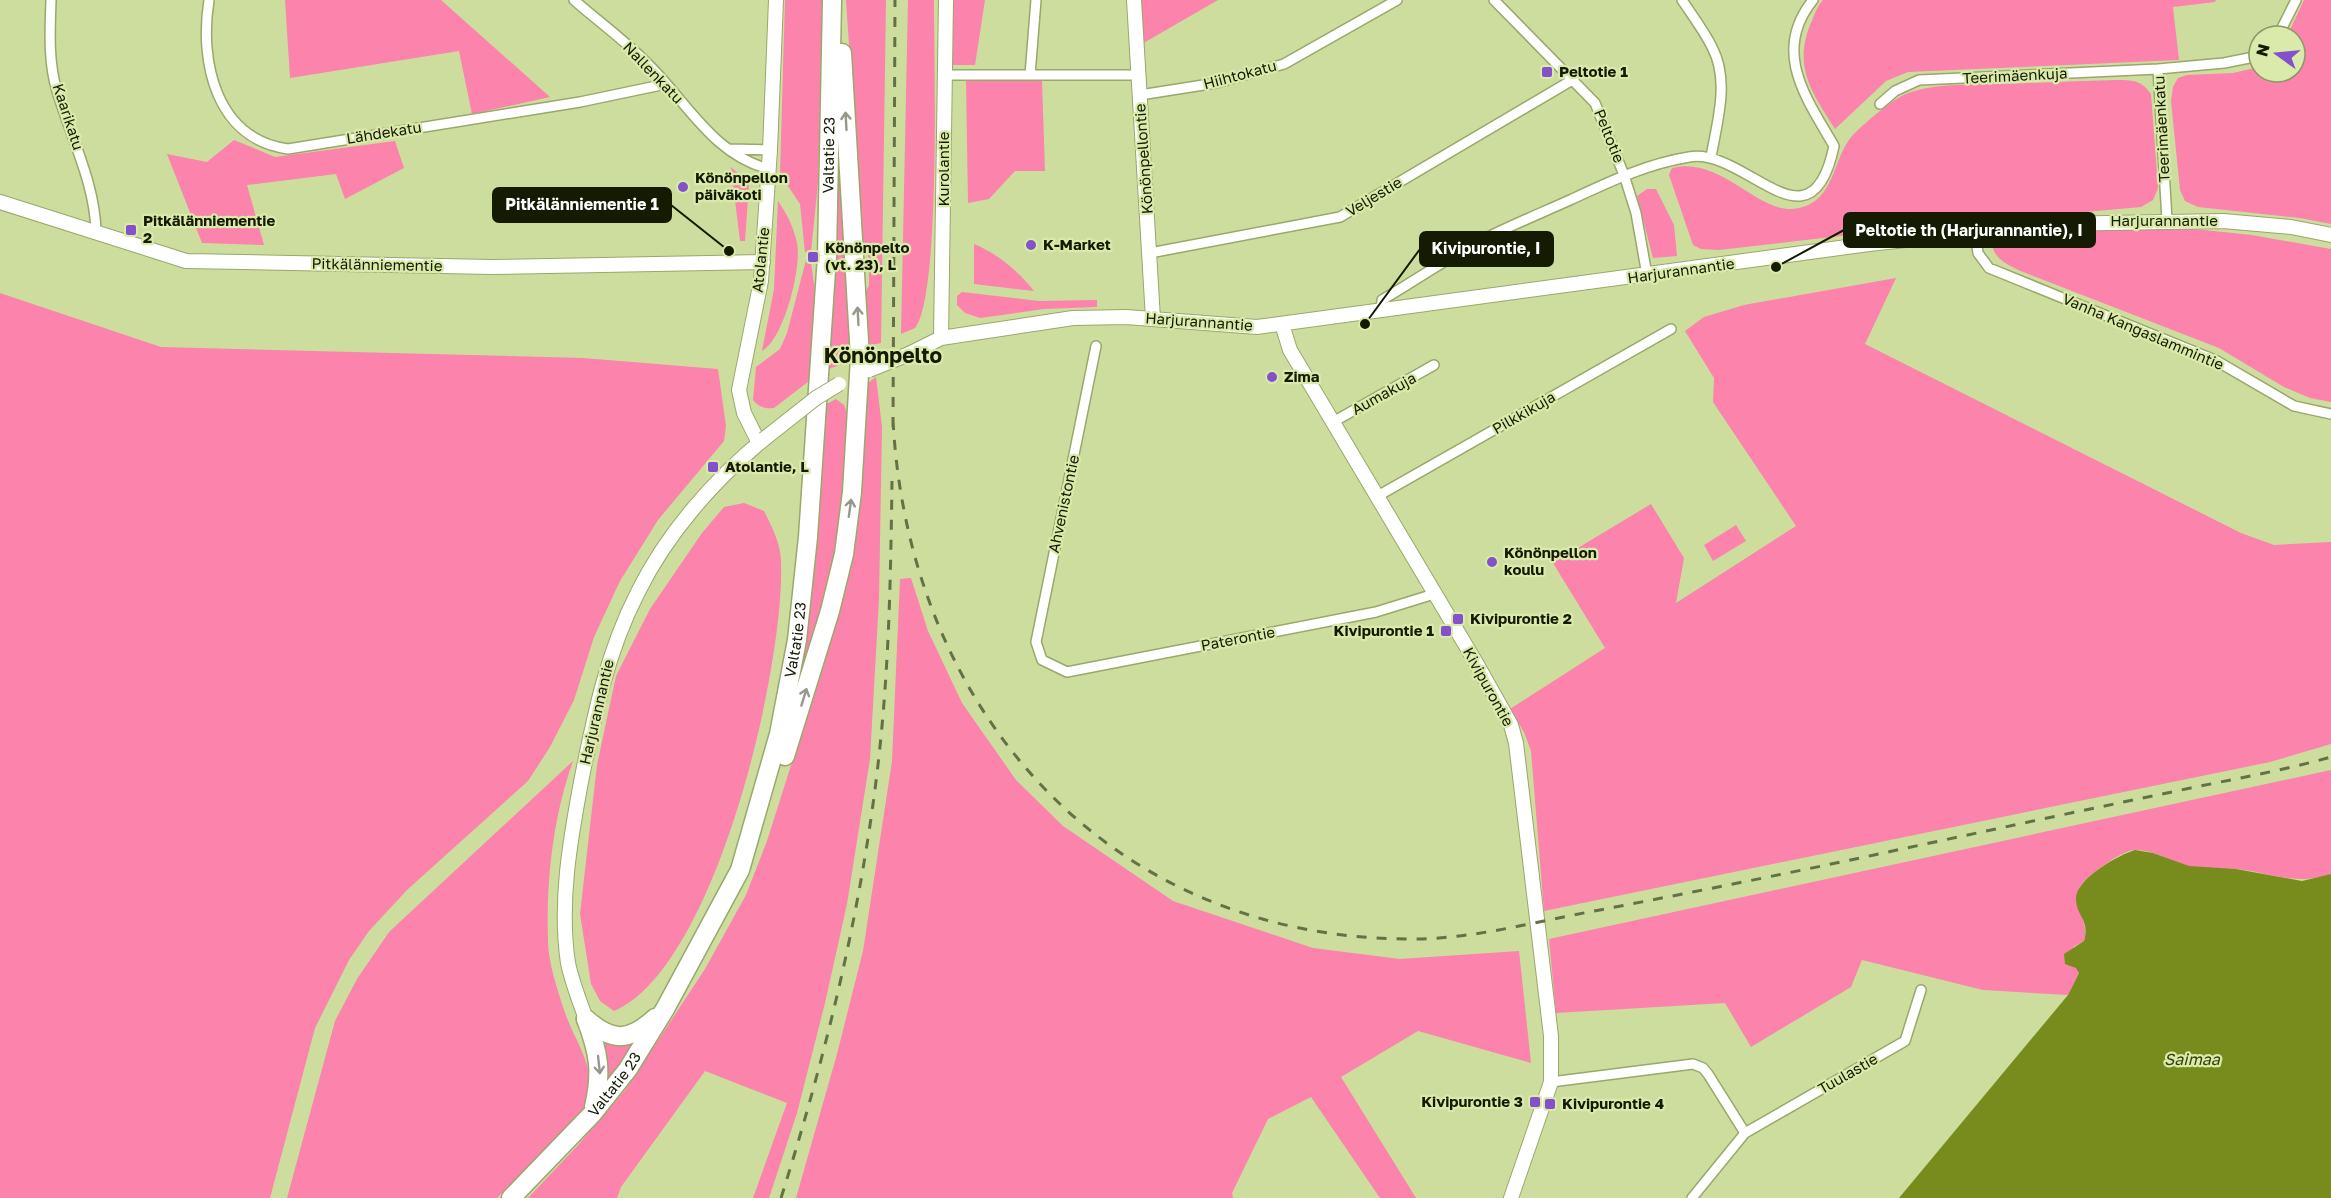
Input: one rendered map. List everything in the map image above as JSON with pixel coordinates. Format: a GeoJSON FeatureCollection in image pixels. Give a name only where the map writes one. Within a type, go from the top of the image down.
{"type":"FeatureCollection","features":[{"type":"Feature","properties":{"kind":"highway","name":"Valtatie 23"},"geometry":{"type":"LineString","coordinates":[[511,1198],[593,1113],[628,1069],[665,1009],[740,870],[779,734],[797,640],[808,537],[827,256],[832,0]]}},
{"type":"Feature","properties":{"kind":"highway"},"geometry":{"type":"LineString","coordinates":[[740,870],[774,791],[830,611],[844,554],[852,492],[865,372],[839,0]]}},
{"type":"Feature","properties":{"kind":"highway"},"geometry":{"type":"LineString","coordinates":[[586,1019],[602,1033],[616,1037],[631,1035],[665,1009]]}},
{"type":"Feature","properties":{"kind":"highway"},"geometry":{"type":"LineString","coordinates":[[586,1019],[600,1062],[600,1082],[593,1113]]}},
{"type":"Feature","properties":{"kind":"street","name":"Kaarikatu"},"geometry":{"type":"LineString","coordinates":[[51,0],[50,46],[56,89],[96,209],[96,232]]}},
{"type":"Feature","properties":{"kind":"street","name":"Lähdekatu"},"geometry":{"type":"LineString","coordinates":[[209,0],[206,19],[209,62],[215,93],[232,120],[271,146],[300,147],[580,102],[666,84]]}},
{"type":"Feature","properties":{"kind":"street","name":"Nallenkatu"},"geometry":{"type":"LineString","coordinates":[[574,0],[629,47],[666,84],[699,124],[739,159],[769,169]]}},
{"type":"Feature","properties":{"kind":"street","name":"Atolantie"},"geometry":{"type":"LineString","coordinates":[[761,441],[744,413],[739,390],[763,262],[776,0]]}},
{"type":"Feature","properties":{"kind":"street","name":"Kurolantie"},"geometry":{"type":"LineString","coordinates":[[942,338],[946,0]]}},
{"type":"Feature","properties":{"kind":"street"},"geometry":{"type":"LineString","coordinates":[[1030,75],[1036,0]]}},
{"type":"Feature","properties":{"kind":"street","name":"Könönpellontie"},"geometry":{"type":"LineString","coordinates":[[1134,0],[1153,319]]}},
{"type":"Feature","properties":{"kind":"street","name":"Hiihtokatu"},"geometry":{"type":"LineString","coordinates":[[1140,95],[1216,83],[1284,64],[1397,0]]}},
{"type":"Feature","properties":{"kind":"street","name":"Peltotie"},"geometry":{"type":"LineString","coordinates":[[1494,0],[1574,79],[1595,103],[1624,175],[1636,213],[1647,275]]}},
{"type":"Feature","properties":{"kind":"street"},"geometry":{"type":"LineString","coordinates":[[1682,0],[1713,49],[1720,75],[1721,103],[1711,157]]}},
{"type":"Feature","properties":{"kind":"street"},"geometry":{"type":"LineString","coordinates":[[1381,310],[1382,300],[1483,240],[1624,175],[1672,160],[1693,156],[1711,157],[1742,174],[1798,198],[1811,194],[1822,182],[1830,165],[1834,146],[1800,86],[1794,70],[1794,47],[1798,28],[1813,0]]}},
{"type":"Feature","properties":{"kind":"street"},"geometry":{"type":"LineString","coordinates":[[2284,24],[2296,0]]}},
{"type":"Feature","properties":{"kind":"street","name":"Teerimäenkatu"},"geometry":{"type":"LineString","coordinates":[[2167,220],[2158,69],[2224,63],[2247,58]]}},
{"type":"Feature","properties":{"kind":"street","name":"Teerimäenkuja"},"geometry":{"type":"LineString","coordinates":[[1880,104],[1895,91],[1919,80],[2158,69]]}},
{"type":"Feature","properties":{"kind":"street"},"geometry":{"type":"LineString","coordinates":[[945,75],[1137,75]]}},
{"type":"Feature","properties":{"kind":"street","name":"Veljestie"},"geometry":{"type":"LineString","coordinates":[[1150,253],[1340,217],[1574,79]]}},
{"type":"Feature","properties":{"kind":"street"},"geometry":{"type":"LineString","coordinates":[[729,149],[770,150]]}},
{"type":"Feature","properties":{"kind":"street","name":"Pitkälänniementie"},"geometry":{"type":"LineString","coordinates":[[0,202],[186,261],[492,267],[763,262]]}},
{"type":"Feature","properties":{"kind":"street","name":"Harjurannantie"},"geometry":{"type":"LineString","coordinates":[[586,1019],[576,994],[568,963],[565,921],[568,867],[576,806],[603,676],[638,590],[661,553],[705,495],[761,441],[816,398],[865,372],[942,338],[997,327],[1073,318],[1153,319],[1227,327],[1282,324],[2051,224],[2167,220],[2234,222],[2291,227],[2331,235]]}},
{"type":"Feature","properties":{"kind":"street","name":"Vanha Kangaslammintie"},"geometry":{"type":"LineString","coordinates":[[1975,233],[1978,253],[1989,267],[2215,360],[2294,406],[2331,414]]}},
{"type":"Feature","properties":{"kind":"street","name":"Kivipurontie"},"geometry":{"type":"LineString","coordinates":[[1282,324],[1290,350],[1511,725],[1516,743],[1551,1036],[1551,1082],[1510,1198]]}},
{"type":"Feature","properties":{"kind":"street","name":"Pilkkikuja"},"geometry":{"type":"LineString","coordinates":[[1376,497],[1671,329]]}},
{"type":"Feature","properties":{"kind":"street","name":"Ahvenistontie"},"geometry":{"type":"LineString","coordinates":[[1042,660],[1036,642],[1096,346]]}},
{"type":"Feature","properties":{"kind":"street","name":"Aumakuja"},"geometry":{"type":"LineString","coordinates":[[1333,422],[1434,365]]}},
{"type":"Feature","properties":{"kind":"street","name":"Paterontie"},"geometry":{"type":"LineString","coordinates":[[1042,660],[1067,672],[1376,612],[1434,594]]}},
{"type":"Feature","properties":{"kind":"street","name":"Tuulastie"},"geometry":{"type":"LineString","coordinates":[[1692,1198],[1745,1133],[1905,1041],[1921,990]]}},
{"type":"Feature","properties":{"kind":"street"},"geometry":{"type":"LineString","coordinates":[[1551,1082],[1694,1064],[1703,1068],[1708,1074],[1745,1133]]}},
{"type":"Feature","properties":{"kind":"shaded area"},"geometry":{"type":"Polygon","coordinates":[[[285,0],[441,0],[550,97],[472,114],[459,51],[290,78],[285,0]]]}},
{"type":"Feature","properties":{"kind":"shaded area"},"geometry":{"type":"Polygon","coordinates":[[[785,0],[822,0],[818,183],[811,252],[807,253],[805,252],[800,204],[780,174],[785,0]]]}},
{"type":"Feature","properties":{"kind":"shaded area"},"geometry":{"type":"Polygon","coordinates":[[[846,0],[886,0],[881,343],[868,346],[863,298],[869,285],[869,259],[862,241],[846,0]]]}},
{"type":"Feature","properties":{"kind":"shaded area"},"geometry":{"type":"Polygon","coordinates":[[[908,0],[934,0],[934,172],[929,271],[923,307],[915,328],[901,334],[908,0]]]}},
{"type":"Feature","properties":{"kind":"shaded area"},"geometry":{"type":"Polygon","coordinates":[[[952,0],[985,0],[975,65],[952,65],[952,0]]]}},
{"type":"Feature","properties":{"kind":"shaded area"},"geometry":{"type":"Polygon","coordinates":[[[1138,0],[1218,0],[1140,45],[1138,0]]]}},
{"type":"Feature","properties":{"kind":"shaded area"},"geometry":{"type":"Polygon","coordinates":[[[1823,0],[2216,0],[2215,2],[2173,7],[2179,60],[1908,72],[1886,81],[1835,129],[1813,92],[1805,68],[1805,40],[1815,12],[1823,0]]]}},
{"type":"Feature","properties":{"kind":"shaded area"},"geometry":{"type":"Polygon","coordinates":[[[2304,0],[2331,0],[2331,224],[2300,218],[2198,207],[2185,201],[2180,190],[2171,101],[2173,87],[2178,78],[2187,75],[2233,73],[2247,70],[2247,84],[2307,84],[2307,24],[2293,24],[2304,0]]]}},
{"type":"Feature","properties":{"kind":"shaded area"},"geometry":{"type":"Polygon","coordinates":[[[837,68],[853,360],[829,369],[837,68]]]}},
{"type":"Feature","properties":{"kind":"shaded area"},"geometry":{"type":"Polygon","coordinates":[[[966,78],[1042,81],[1045,171],[1015,171],[989,199],[968,203],[966,78]]]}},
{"type":"Feature","properties":{"kind":"shaded area"},"geometry":{"type":"Polygon","coordinates":[[[2118,80],[2137,82],[2151,94],[2158,188],[2153,200],[2141,207],[1926,226],[1719,250],[1701,249],[1693,245],[1669,175],[1672,168],[1692,167],[1710,171],[1774,206],[1790,209],[1806,206],[1816,200],[1829,184],[1841,154],[1852,136],[1886,106],[1906,94],[1950,85],[2118,80]]]}},
{"type":"Feature","properties":{"kind":"shaded area"},"geometry":{"type":"Polygon","coordinates":[[[234,140],[275,157],[395,141],[404,168],[345,199],[336,174],[247,185],[264,245],[202,243],[167,154],[207,162],[234,140]]]}},
{"type":"Feature","properties":{"kind":"shaded area"},"geometry":{"type":"Polygon","coordinates":[[[731,167],[749,184],[745,241],[740,241],[731,167]]]}},
{"type":"Feature","properties":{"kind":"shaded area"},"geometry":{"type":"Polygon","coordinates":[[[1647,189],[1656,189],[1674,225],[1677,256],[1653,258],[1637,196],[1647,189]]]}},
{"type":"Feature","properties":{"kind":"shaded area"},"geometry":{"type":"Polygon","coordinates":[[[778,201],[796,237],[797,268],[784,318],[770,344],[762,351],[774,289],[778,201]]]}},
{"type":"Feature","properties":{"kind":"shaded area"},"geometry":{"type":"Polygon","coordinates":[[[2194,229],[2252,235],[2331,249],[2331,402],[2310,398],[2284,387],[2219,348],[2018,270],[2003,262],[1996,255],[1991,239],[2091,230],[2194,229]]]}},
{"type":"Feature","properties":{"kind":"shaded area"},"geometry":{"type":"Polygon","coordinates":[[[974,244],[1007,264],[1034,291],[974,284],[974,244]]]}},
{"type":"Feature","properties":{"kind":"shaded area"},"geometry":{"type":"Polygon","coordinates":[[[806,260],[811,262],[815,292],[813,378],[774,408],[765,408],[753,400],[756,367],[780,349],[787,333],[806,260]]]}},
{"type":"Feature","properties":{"kind":"shaded area"},"geometry":{"type":"Polygon","coordinates":[[[1896,278],[1865,344],[2241,533],[2274,545],[2331,542],[2331,744],[2270,762],[1544,911],[1531,751],[1524,732],[1510,709],[1605,648],[1553,563],[1651,504],[1684,558],[1676,603],[1796,526],[1713,402],[1714,378],[1685,331],[1704,317],[1744,305],[1896,278]]]}},
{"type":"Feature","properties":{"kind":"shaded area"},"geometry":{"type":"Polygon","coordinates":[[[962,292],[1039,301],[1097,300],[1097,307],[1044,309],[980,318],[965,313],[957,305],[957,296],[962,292]]]}},
{"type":"Feature","properties":{"kind":"shaded area"},"geometry":{"type":"Polygon","coordinates":[[[0,293],[161,347],[583,358],[718,369],[726,426],[724,441],[658,520],[620,581],[594,637],[574,700],[550,747],[528,781],[407,890],[369,931],[349,960],[315,1028],[270,1198],[0,1198],[0,293]]]}},
{"type":"Feature","properties":{"kind":"shaded area"},"geometry":{"type":"Polygon","coordinates":[[[876,377],[882,427],[879,599],[870,759],[847,904],[825,1003],[797,1113],[769,1198],[753,1198],[787,1103],[705,1071],[621,1187],[617,1198],[528,1198],[579,1144],[626,1089],[705,969],[746,895],[767,841],[838,617],[863,467],[863,396],[868,383],[876,377]]]}},
{"type":"Feature","properties":{"kind":"shaded area"},"geometry":{"type":"Polygon","coordinates":[[[836,399],[844,405],[848,416],[842,524],[836,564],[787,735],[825,405],[836,399]]]}},
{"type":"Feature","properties":{"kind":"shaded area"},"geometry":{"type":"Polygon","coordinates":[[[744,503],[764,511],[773,529],[781,555],[779,609],[771,670],[757,738],[737,809],[713,877],[684,937],[651,984],[614,1011],[600,1001],[591,984],[580,914],[597,765],[616,676],[650,609],[702,533],[724,507],[744,503]]]}},
{"type":"Feature","properties":{"kind":"shaded area"},"geometry":{"type":"Polygon","coordinates":[[[1736,525],[1746,541],[1713,561],[1704,545],[1736,525]]]}},
{"type":"Feature","properties":{"kind":"shaded area"},"geometry":{"type":"Polygon","coordinates":[[[911,578],[928,631],[962,703],[1016,780],[1063,826],[1173,901],[1313,948],[1400,959],[1519,951],[1531,1063],[1418,1031],[1341,1077],[1416,1198],[1380,1198],[1311,1097],[1268,1119],[1232,1193],[1233,1198],[796,1198],[837,1054],[863,951],[892,761],[900,579],[911,578]]]}},
{"type":"Feature","properties":{"kind":"shaded area"},"geometry":{"type":"Polygon","coordinates":[[[573,761],[560,804],[552,850],[548,895],[548,949],[558,991],[589,1074],[589,1098],[585,1106],[563,1133],[497,1198],[287,1198],[335,1021],[357,979],[389,932],[573,761]]]}},
{"type":"Feature","properties":{"kind":"shaded area"},"geometry":{"type":"Polygon","coordinates":[[[2331,770],[2331,874],[2294,879],[2237,869],[2193,868],[2154,853],[2141,850],[2128,851],[2095,872],[2079,889],[2077,901],[2085,933],[2084,941],[2073,947],[2079,973],[2068,995],[1983,990],[1862,960],[1851,987],[1751,1047],[1725,1003],[1556,1013],[1549,939],[2331,770]]]}},
{"type":"Feature","properties":{"kind":"shaded area"},"geometry":{"type":"Polygon","coordinates":[[[597,1035],[621,1045],[639,1043],[608,1085],[607,1070],[597,1035]]]}},
{"type":"Feature","properties":{"kind":"water","name":"Saimaa"},"geometry":{"type":"Polygon","coordinates":[[[2135,850],[2153,853],[2189,866],[2236,869],[2302,881],[2331,874],[2331,1198],[1899,1198],[2068,995],[2079,973],[2076,968],[2065,964],[2064,954],[2084,941],[2085,934],[2084,923],[2077,906],[2077,892],[2098,869],[2135,850]]]}},
{"type":"Feature","properties":{"kind":"railway"},"geometry":{"type":"LineString","coordinates":[[893,427],[895,0]]}},
{"type":"Feature","properties":{"kind":"railway"},"geometry":{"type":"LineString","coordinates":[[893,420],[907,525],[937,623],[983,711],[1043,787],[1116,850],[1202,898],[1299,928],[1407,939],[1476,934],[1803,870],[2270,772],[2331,757]]}},
{"type":"Feature","properties":{"kind":"railway"},"geometry":{"type":"LineString","coordinates":[[781,1198],[818,1073],[861,883],[879,754],[887,663],[892,481]]}},
{"type":"Feature","properties":{"kind":"place","name":"Peltotie 1"},"geometry":{"type":"Point","coordinates":[1547,72]}},
{"type":"Feature","properties":{"kind":"place","name":"Könönpellon päiväkoti"},"geometry":{"type":"Point","coordinates":[683,187]}},
{"type":"Feature","properties":{"kind":"place","name":"Pitkälänniementie 2"},"geometry":{"type":"Point","coordinates":[131,230]}},
{"type":"Feature","properties":{"kind":"place","name":"K-Market"},"geometry":{"type":"Point","coordinates":[1031,245]}},
{"type":"Feature","properties":{"kind":"place","name":"Pitkälänniementie 1"},"geometry":{"type":"Point","coordinates":[729,251]}},
{"type":"Feature","properties":{"kind":"place","name":"Könönpelto (vt. 23), L"},"geometry":{"type":"Point","coordinates":[813,257]}},
{"type":"Feature","properties":{"kind":"place","name":"Peltotie th (Harjurannantie), I"},"geometry":{"type":"Point","coordinates":[1776,267]}},
{"type":"Feature","properties":{"kind":"place","name":"Kivipurontie, I"},"geometry":{"type":"Point","coordinates":[1365,324]}},
{"type":"Feature","properties":{"kind":"place","name":"Zima"},"geometry":{"type":"Point","coordinates":[1272,377]}},
{"type":"Feature","properties":{"kind":"place","name":"Atolantie, L"},"geometry":{"type":"Point","coordinates":[713,467]}},
{"type":"Feature","properties":{"kind":"place","name":"Könönpellon koulu"},"geometry":{"type":"Point","coordinates":[1492,562]}},
{"type":"Feature","properties":{"kind":"place","name":"Kivipurontie 2"},"geometry":{"type":"Point","coordinates":[1458,619]}},
{"type":"Feature","properties":{"kind":"place","name":"Kivipurontie 1"},"geometry":{"type":"Point","coordinates":[1446,631]}},
{"type":"Feature","properties":{"kind":"place","name":"Kivipurontie 3"},"geometry":{"type":"Point","coordinates":[1535,1102]}},
{"type":"Feature","properties":{"kind":"place","name":"Kivipurontie 4"},"geometry":{"type":"Point","coordinates":[1550,1104]}},
{"type":"Feature","properties":{"kind":"district","name":"Könönpelto"},"geometry":{"type":"Point","coordinates":[883,356]}}]}
